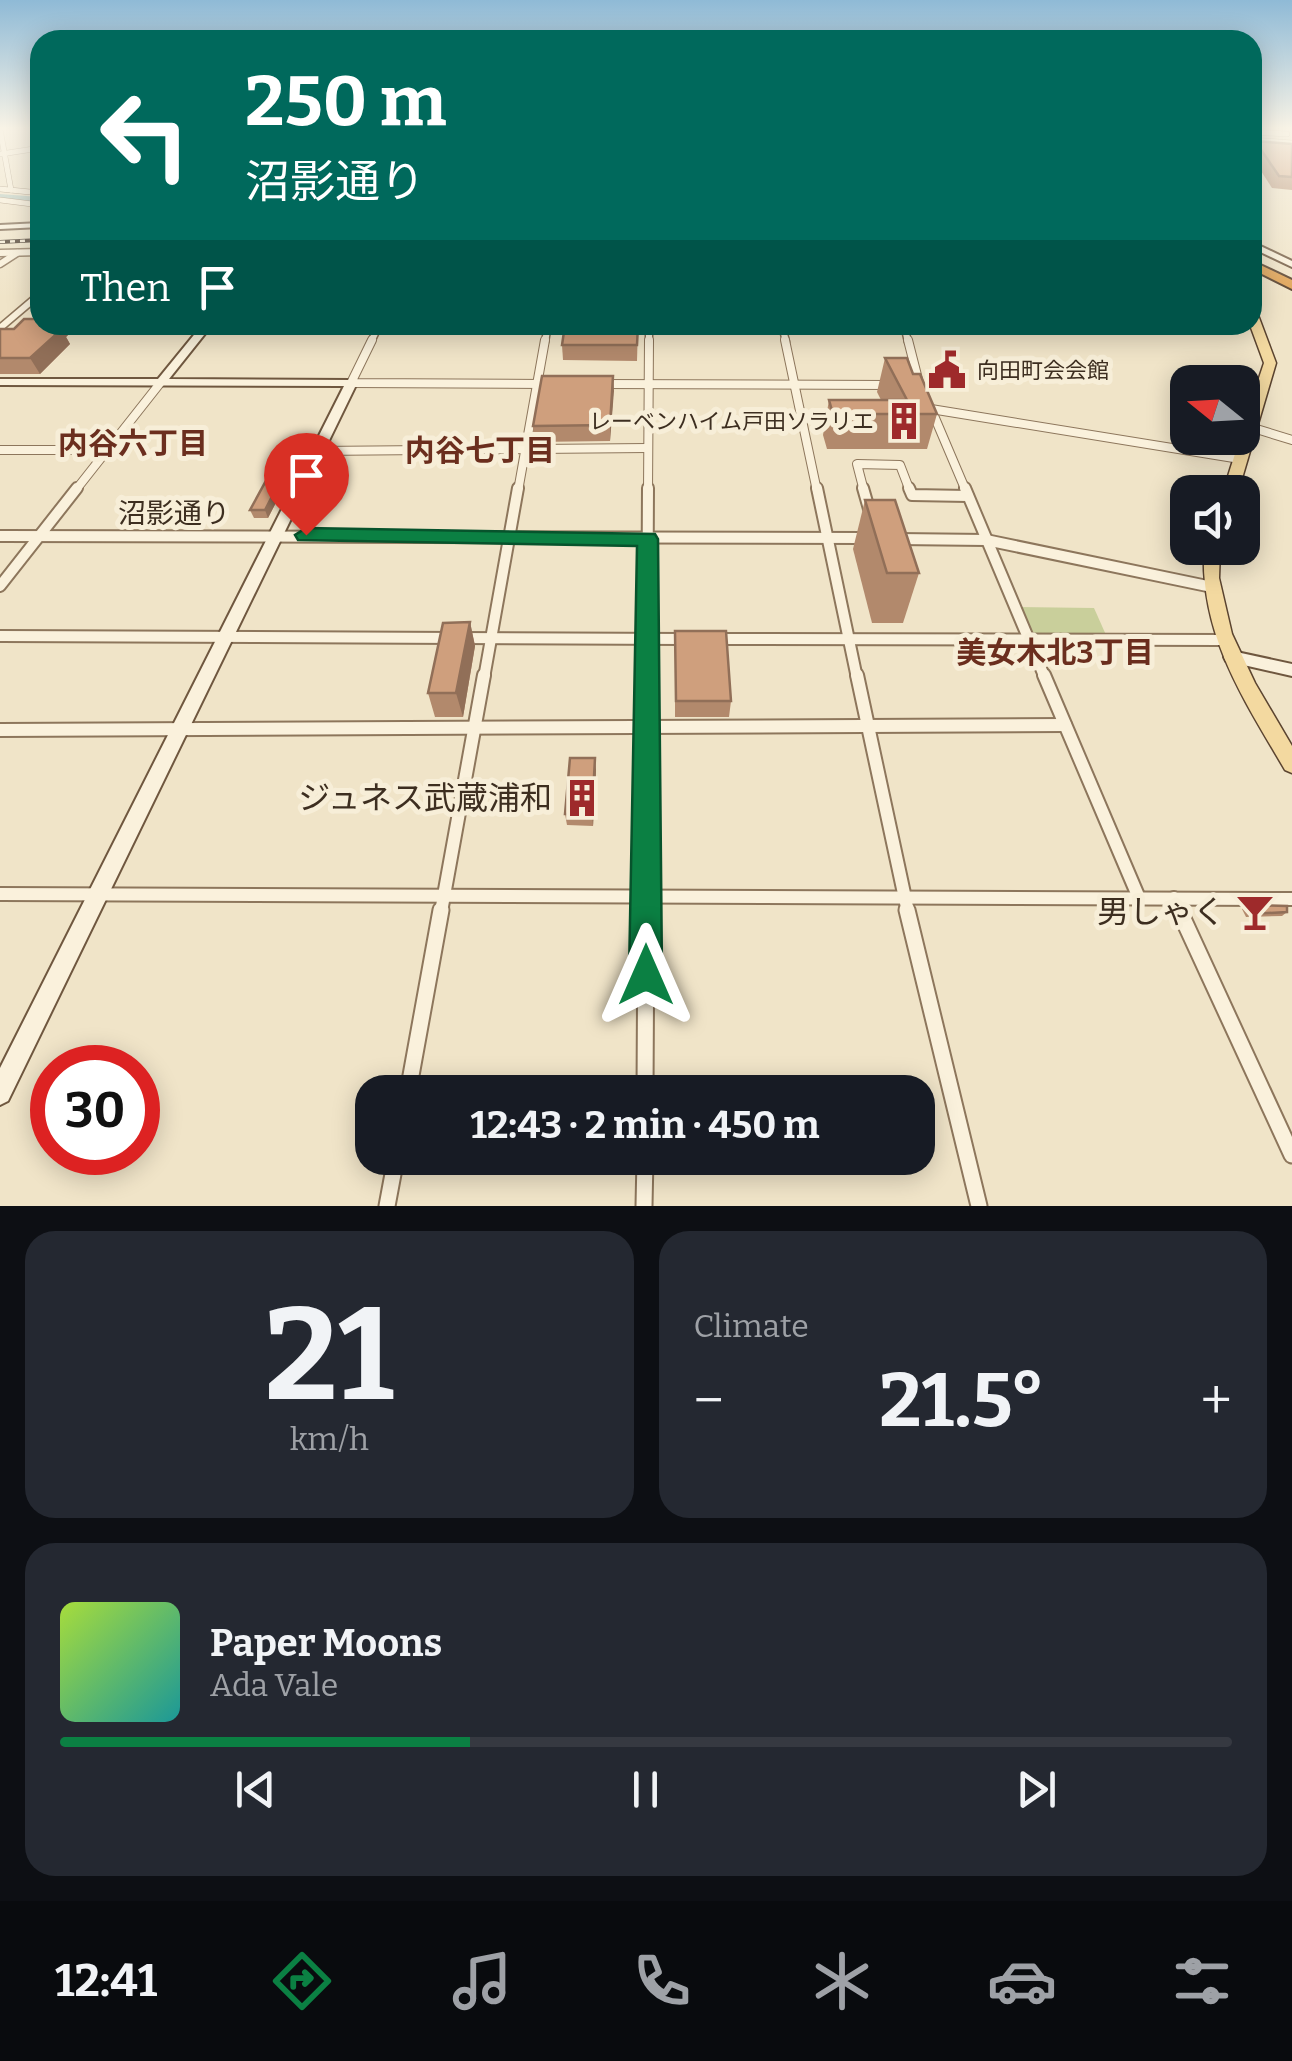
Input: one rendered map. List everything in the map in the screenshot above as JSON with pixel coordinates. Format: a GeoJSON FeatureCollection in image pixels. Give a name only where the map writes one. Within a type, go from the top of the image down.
{"type":"FeatureCollection","features":[{"type":"Feature","properties":{"kind":"highway"},"geometry":{"type":"LineString","coordinates":[[1262,261],[1292,278]]}},
{"type":"Feature","properties":{"kind":"highway"},"geometry":{"type":"LineString","coordinates":[[1262,261],[1292,278]]}},
{"type":"Feature","properties":{"kind":"main road"},"geometry":{"type":"LineString","coordinates":[[1259,335],[1270,363],[1260,396]]}},
{"type":"Feature","properties":{"kind":"main road"},"geometry":{"type":"LineString","coordinates":[[1235,475],[1241,455]]}},
{"type":"Feature","properties":{"kind":"main road"},"geometry":{"type":"LineString","coordinates":[[1212,565],[1212,586],[1228,648],[1292,764]]}},
{"type":"Feature","properties":{"kind":"street"},"geometry":{"type":"LineString","coordinates":[[10,185],[11,190]]}},
{"type":"Feature","properties":{"kind":"street"},"geometry":{"type":"LineString","coordinates":[[0,189],[30,192]]}},
{"type":"Feature","properties":{"kind":"street"},"geometry":{"type":"LineString","coordinates":[[0,200],[30,204]]}},
{"type":"Feature","properties":{"kind":"street"},"geometry":{"type":"LineString","coordinates":[[0,226],[30,226]]}},
{"type":"Feature","properties":{"kind":"street"},"geometry":{"type":"LineString","coordinates":[[0,264],[18,252]]}},
{"type":"Feature","properties":{"kind":"street"},"geometry":{"type":"LineString","coordinates":[[0,253],[30,252]]}},
{"type":"Feature","properties":{"kind":"street"},"geometry":{"type":"LineString","coordinates":[[3,326],[30,303]]}},
{"type":"Feature","properties":{"kind":"street"},"geometry":{"type":"LineString","coordinates":[[3,326],[23,323]]}},
{"type":"Feature","properties":{"kind":"street"},"geometry":{"type":"LineString","coordinates":[[0,586],[199,335]]}},
{"type":"Feature","properties":{"kind":"street"},"geometry":{"type":"LineString","coordinates":[[0,1094],[374,335]]}},
{"type":"Feature","properties":{"kind":"street"},"geometry":{"type":"LineString","coordinates":[[411,1075],[546,335]]}},
{"type":"Feature","properties":{"kind":"street"},"geometry":{"type":"LineString","coordinates":[[645,1075],[648,335]]}},
{"type":"Feature","properties":{"kind":"street"},"geometry":{"type":"LineString","coordinates":[[784,335],[904,897],[979,1206]]}},
{"type":"Feature","properties":{"kind":"street"},"geometry":{"type":"LineString","coordinates":[[906,335],[920,385],[1140,898]]}},
{"type":"Feature","properties":{"kind":"street"},"geometry":{"type":"LineString","coordinates":[[0,382],[555,384]]}},
{"type":"Feature","properties":{"kind":"street"},"geometry":{"type":"LineString","coordinates":[[592,384],[920,385]]}},
{"type":"Feature","properties":{"kind":"street"},"geometry":{"type":"LineString","coordinates":[[931,410],[1240,459]]}},
{"type":"Feature","properties":{"kind":"street"},"geometry":{"type":"LineString","coordinates":[[1260,431],[1292,440]]}},
{"type":"Feature","properties":{"kind":"street"},"geometry":{"type":"LineString","coordinates":[[317,451],[648,448]]}},
{"type":"Feature","properties":{"kind":"street"},"geometry":{"type":"LineString","coordinates":[[0,450],[107,450]]}},
{"type":"Feature","properties":{"kind":"street"},"geometry":{"type":"LineString","coordinates":[[877,538],[856,464],[900,465],[912,495],[968,496]]}},
{"type":"Feature","properties":{"kind":"street","name":"沼影通り"},"geometry":{"type":"LineString","coordinates":[[0,536],[276,534],[509,540],[986,540],[1212,586]]}},
{"type":"Feature","properties":{"kind":"street"},"geometry":{"type":"LineString","coordinates":[[0,636],[1029,640],[1228,648],[1292,670]]}},
{"type":"Feature","properties":{"kind":"street"},"geometry":{"type":"LineString","coordinates":[[0,730],[1065,725]]}},
{"type":"Feature","properties":{"kind":"street"},"geometry":{"type":"LineString","coordinates":[[0,894],[1292,898]]}},
{"type":"Feature","properties":{"kind":"street"},"geometry":{"type":"LineString","coordinates":[[1174,898],[1292,1155]]}},
{"type":"Feature","properties":{"kind":"street"},"geometry":{"type":"LineString","coordinates":[[387,1206],[393,1175]]}},
{"type":"Feature","properties":{"kind":"street"},"geometry":{"type":"LineString","coordinates":[[644,1175],[644,1206]]}},
{"type":"Feature","properties":{"kind":"green space"},"geometry":{"type":"Polygon","coordinates":[[[1018,607],[1094,608],[1106,635],[1030,634],[1018,607]]]}},
{"type":"Feature","properties":{"kind":"building"},"geometry":{"type":"Polygon","coordinates":[[[24,319],[30,319],[30,335],[55,335],[30,358],[0,358],[0,329],[14,329],[24,319]]]}},
{"type":"Feature","properties":{"kind":"building"},"geometry":{"type":"Polygon","coordinates":[[[564,335],[638,335],[637,345],[562,345],[564,335]]]}},
{"type":"Feature","properties":{"kind":"building"},"geometry":{"type":"Polygon","coordinates":[[[885,358],[907,358],[913,374],[920,374],[937,414],[833,414],[829,400],[907,400],[885,358]]]}},
{"type":"Feature","properties":{"kind":"building"},"geometry":{"type":"Polygon","coordinates":[[[542,376],[613,376],[610,425],[533,426],[542,376]]]}},
{"type":"Feature","properties":{"kind":"building"},"geometry":{"type":"Polygon","coordinates":[[[268,477],[282,477],[265,510],[250,510],[268,477]]]}},
{"type":"Feature","properties":{"kind":"building"},"geometry":{"type":"Polygon","coordinates":[[[865,500],[895,500],[919,573],[887,573],[865,500]]]}},
{"type":"Feature","properties":{"kind":"building"},"geometry":{"type":"Polygon","coordinates":[[[470,622],[456,693],[428,693],[443,623],[470,622]]]}},
{"type":"Feature","properties":{"kind":"building"},"geometry":{"type":"Polygon","coordinates":[[[675,631],[726,631],[731,701],[676,701],[675,631]]]}},
{"type":"Feature","properties":{"kind":"building","name":"ジュネス武蔵浦和"},"geometry":{"type":"Polygon","coordinates":[[[570,758],[595,758],[592,814],[565,814],[570,758]]]}},
{"type":"Feature","properties":{"kind":"building"},"geometry":{"type":"Polygon","coordinates":[[[1247,905],[1287,906],[1287,912],[1250,914],[1247,905]]]}},
{"type":"Feature","properties":{"kind":"waterway"},"geometry":{"type":"LineString","coordinates":[[0,197],[30,200]]}},
{"type":"Feature","properties":{"kind":"railway"},"geometry":{"type":"LineString","coordinates":[[0,242],[30,240]]}},
{"type":"Feature","properties":{"kind":"place","name":"向田町会会館"},"geometry":{"type":"Point","coordinates":[947,370]}},
{"type":"Feature","properties":{"kind":"place","name":"レーベンハイム戸田ソラリエ"},"geometry":{"type":"Point","coordinates":[904,421]}},
{"type":"Feature","properties":{"kind":"place","name":"ジュネス武蔵浦和"},"geometry":{"type":"Point","coordinates":[582,798]}},
{"type":"Feature","properties":{"kind":"place","name":"男しゃく"},"geometry":{"type":"Point","coordinates":[1255,912]}},
{"type":"Feature","properties":{"kind":"district","name":"内谷六丁目"},"geometry":{"type":"Point","coordinates":[133,444]}},
{"type":"Feature","properties":{"kind":"district","name":"内谷七丁目"},"geometry":{"type":"Point","coordinates":[480,451]}},
{"type":"Feature","properties":{"kind":"district","name":"美女木北3丁目"},"geometry":{"type":"Point","coordinates":[1055,653]}},
{"type":"Feature","properties":{"kind":"route"},"geometry":{"type":"LineString","coordinates":[[306,535],[648,539],[646,975]]}}]}
